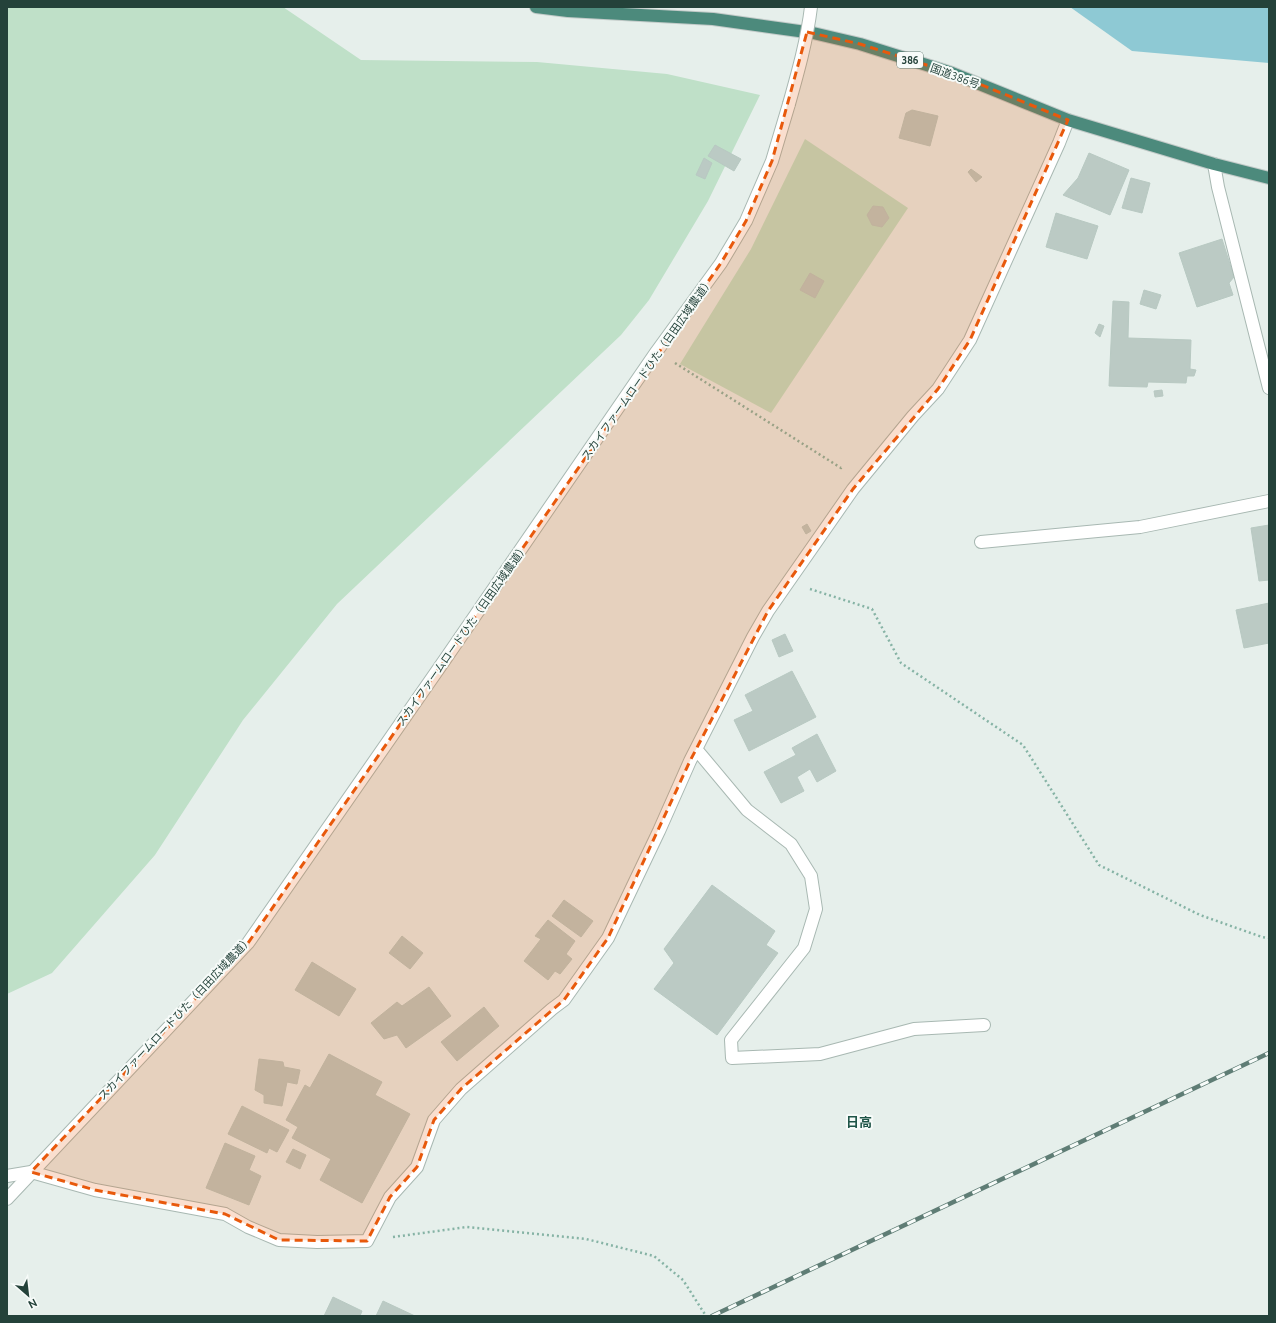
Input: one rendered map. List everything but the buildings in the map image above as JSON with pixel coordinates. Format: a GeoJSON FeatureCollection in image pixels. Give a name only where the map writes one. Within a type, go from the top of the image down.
{"type":"FeatureCollection","features":[{"type":"Feature","properties":{"kind":"highway","name":"国道386号"},"geometry":{"type":"LineString","coordinates":[[536,7],[568,11],[712,19],[813,33],[860,44],[952,73],[1068,120],[1214,164],[1269,178]]}},
{"type":"Feature","properties":{"kind":"street","name":"スカイファームロードひた（日田広域農道）"},"geometry":{"type":"LineString","coordinates":[[7,1199],[248,943],[657,352],[721,263],[746,222],[772,161],[799,69],[811,7]]}},
{"type":"Feature","properties":{"kind":"street"},"geometry":{"type":"LineString","coordinates":[[7,1176],[31,1172],[95,1190],[225,1214],[248,1227],[279,1240],[317,1242],[367,1240],[390,1197],[417,1167],[434,1120],[460,1089],[564,1000],[608,938],[696,749],[753,637],[768,611],[853,489],[910,419],[938,389],[970,340],[1068,120]]}},
{"type":"Feature","properties":{"kind":"street"},"geometry":{"type":"LineString","coordinates":[[1214,164],[1218,187],[1269,388]]}},
{"type":"Feature","properties":{"kind":"street"},"geometry":{"type":"LineString","coordinates":[[981,542],[1140,527],[1269,501]]}},
{"type":"Feature","properties":{"kind":"street"},"geometry":{"type":"LineString","coordinates":[[696,749],[747,810],[791,844],[811,876],[816,910],[804,948],[731,1040],[732,1058],[820,1054],[914,1029],[984,1025]]}},
{"type":"Feature","properties":{"kind":"path"},"geometry":{"type":"LineString","coordinates":[[657,352],[841,468],[846,463]]}},
{"type":"Feature","properties":{"kind":"path"},"geometry":{"type":"LineString","coordinates":[[789,582],[872,609],[900,663],[1023,745],[1099,865],[1200,915],[1262,937],[1269,938]]}},
{"type":"Feature","properties":{"kind":"path"},"geometry":{"type":"LineString","coordinates":[[367,1240],[468,1227],[586,1240],[654,1256],[683,1280],[706,1316]]}},
{"type":"Feature","properties":{"kind":"highlighted area"},"geometry":{"type":"Polygon","coordinates":[[[807,32],[860,44],[952,73],[1068,120],[970,340],[938,389],[853,489],[768,611],[690,761],[608,938],[564,1000],[461,1089],[434,1120],[417,1167],[390,1197],[367,1241],[279,1240],[225,1214],[95,1190],[31,1172],[248,943],[721,263],[746,221],[772,161],[807,32]]]}},
{"type":"Feature","properties":{"kind":"green space"},"geometry":{"type":"Polygon","coordinates":[[[7,7],[283,7],[361,60],[537,62],[667,74],[760,95],[708,201],[649,300],[621,335],[337,604],[243,720],[155,855],[52,973],[7,994],[7,7]]]}},
{"type":"Feature","properties":{"kind":"green space"},"geometry":{"type":"Polygon","coordinates":[[[805,139],[908,208],[771,413],[680,364],[751,249],[805,139]]]}},
{"type":"Feature","properties":{"kind":"water"},"geometry":{"type":"Polygon","coordinates":[[[1070,7],[1269,7],[1269,63],[1132,51],[1070,7]]]}},
{"type":"Feature","properties":{"kind":"railway"},"geometry":{"type":"LineString","coordinates":[[712,1316],[1269,1053]]}},
{"type":"Feature","properties":{"kind":"district","name":"日高"},"geometry":{"type":"Point","coordinates":[859,1122]}}]}
